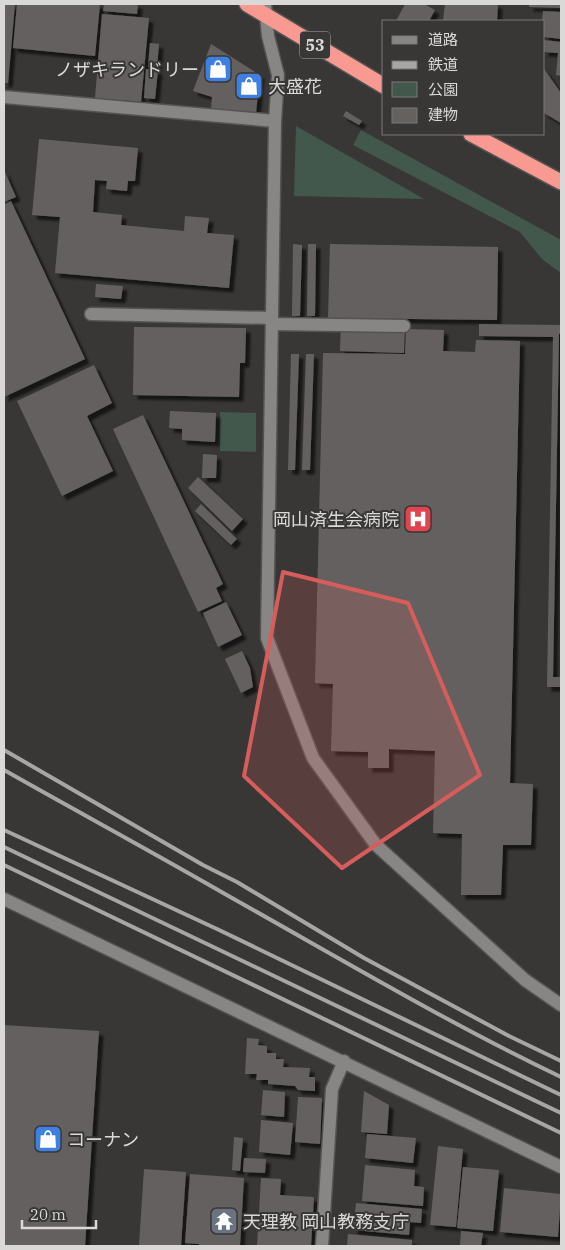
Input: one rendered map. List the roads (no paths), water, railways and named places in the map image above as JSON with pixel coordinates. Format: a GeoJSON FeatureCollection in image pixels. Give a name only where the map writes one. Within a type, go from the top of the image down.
{"type":"FeatureCollection","features":[{"type":"Feature","properties":{"kind":"highway","name":"53"},"geometry":{"type":"LineString","coordinates":[[247,4],[265,10],[382,85]]}},
{"type":"Feature","properties":{"kind":"highway"},"geometry":{"type":"LineString","coordinates":[[474,135],[561,182]]}},
{"type":"Feature","properties":{"kind":"street"},"geometry":{"type":"LineString","coordinates":[[265,10],[268,36],[278,74],[275,121],[267,638],[313,758],[376,845],[525,980],[554,1002],[561,1005]]}},
{"type":"Feature","properties":{"kind":"street"},"geometry":{"type":"LineString","coordinates":[[4,97],[275,121]]}},
{"type":"Feature","properties":{"kind":"street"},"geometry":{"type":"LineString","coordinates":[[91,314],[404,326]]}},
{"type":"Feature","properties":{"kind":"street"},"geometry":{"type":"LineString","coordinates":[[4,899],[561,1167]]}},
{"type":"Feature","properties":{"kind":"street"},"geometry":{"type":"LineString","coordinates":[[322,1246],[332,1089],[344,1062]]}},
{"type":"Feature","properties":{"kind":"railway"},"geometry":{"type":"LineString","coordinates":[[4,750],[203,865],[237,882],[364,958],[509,1036],[561,1061]]}},
{"type":"Feature","properties":{"kind":"railway"},"geometry":{"type":"LineString","coordinates":[[4,770],[436,1013],[561,1077]]}},
{"type":"Feature","properties":{"kind":"railway"},"geometry":{"type":"LineString","coordinates":[[4,830],[217,929],[561,1095]]}},
{"type":"Feature","properties":{"kind":"railway"},"geometry":{"type":"LineString","coordinates":[[4,847],[561,1113]]}},
{"type":"Feature","properties":{"kind":"railway"},"geometry":{"type":"LineString","coordinates":[[4,865],[561,1133]]}},
{"type":"Feature","properties":{"kind":"place","name":"ノザキランドリー"},"geometry":{"type":"Point","coordinates":[218,69]}},
{"type":"Feature","properties":{"kind":"place","name":"大盛花"},"geometry":{"type":"Point","coordinates":[249,86]}},
{"type":"Feature","properties":{"kind":"place","name":"岡山済生会病院"},"geometry":{"type":"Point","coordinates":[418,519]}},
{"type":"Feature","properties":{"kind":"place","name":"コーナン"},"geometry":{"type":"Point","coordinates":[48,1139]}},
{"type":"Feature","properties":{"kind":"place","name":"天理教 岡山教務支庁"},"geometry":{"type":"Point","coordinates":[224,1221]}}]}
